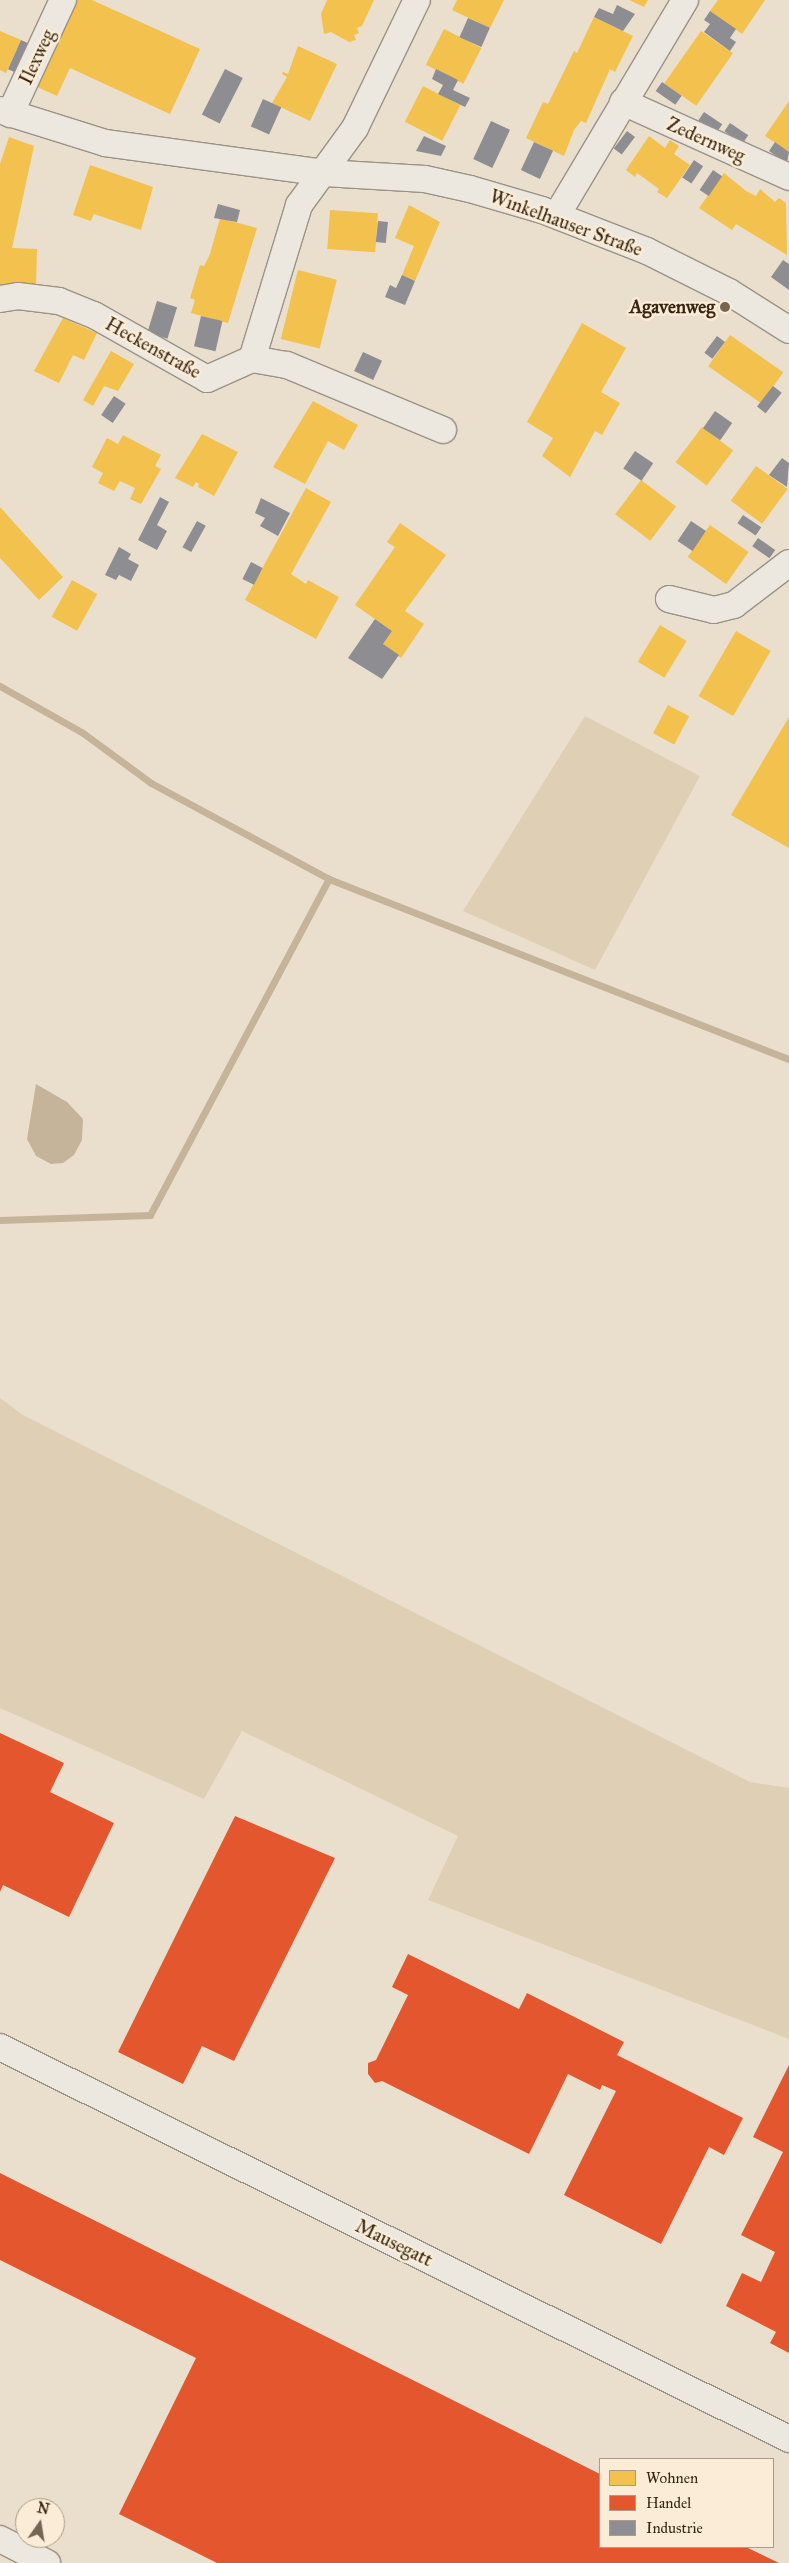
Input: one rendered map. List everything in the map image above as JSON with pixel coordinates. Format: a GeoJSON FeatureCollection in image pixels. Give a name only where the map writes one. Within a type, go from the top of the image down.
{"type":"FeatureCollection","features":[{"type":"Feature","properties":{"kind":"street","name":"Ilexweg"},"geometry":{"type":"LineString","coordinates":[[5,112],[63,0]]}},
{"type":"Feature","properties":{"kind":"street"},"geometry":{"type":"LineString","coordinates":[[417,0],[355,128],[299,205],[252,359],[287,365],[443,430]]}},
{"type":"Feature","properties":{"kind":"street"},"geometry":{"type":"LineString","coordinates":[[557,216],[685,0]]}},
{"type":"Feature","properties":{"kind":"street","name":"Zedernweg"},"geometry":{"type":"LineString","coordinates":[[623,102],[789,177]]}},
{"type":"Feature","properties":{"kind":"street","name":"Winkelhauser Straße"},"geometry":{"type":"LineString","coordinates":[[5,112],[105,143],[324,173],[425,179],[557,216],[670,262],[729,292],[789,330]]}},
{"type":"Feature","properties":{"kind":"street","name":"Heckenstraße"},"geometry":{"type":"LineString","coordinates":[[0,299],[18,296],[58,301],[94,315],[207,379],[252,359]]}},
{"type":"Feature","properties":{"kind":"street"},"geometry":{"type":"LineString","coordinates":[[669,599],[714,610],[734,605],[789,563]]}},
{"type":"Feature","properties":{"kind":"street","name":"Mausegatt"},"geometry":{"type":"LineString","coordinates":[[0,2047],[789,2439]]}},
{"type":"Feature","properties":{"kind":"street"},"geometry":{"type":"LineString","coordinates":[[0,2539],[48,2563]]}},
{"type":"Feature","properties":{"kind":"shaded area"},"geometry":{"type":"Polygon","coordinates":[[[585,716],[700,776],[595,970],[463,911],[585,716]]]}},
{"type":"Feature","properties":{"kind":"shaded area"},"geometry":{"type":"Polygon","coordinates":[[[36,1084],[67,1102],[83,1119],[82,1140],[74,1155],[63,1163],[51,1164],[36,1156],[27,1139],[36,1084]]]}},
{"type":"Feature","properties":{"kind":"shaded area"},"geometry":{"type":"Polygon","coordinates":[[[0,1398],[23,1415],[750,1782],[789,1788],[789,2039],[428,1900],[458,1836],[242,1731],[204,1799],[0,1708],[0,1398]]]}},
{"type":"Feature","properties":{"kind":"building: Wohnen"},"geometry":{"type":"Polygon","coordinates":[[[74,0],[92,0],[200,49],[170,114],[70,68],[57,96],[35,86],[74,0]]]}},
{"type":"Feature","properties":{"kind":"building: Wohnen"},"geometry":{"type":"Polygon","coordinates":[[[327,0],[374,0],[362,26],[357,28],[359,33],[354,35],[356,40],[349,42],[331,32],[324,34],[321,14],[327,0]]]}},
{"type":"Feature","properties":{"kind":"building: Wohnen"},"geometry":{"type":"Polygon","coordinates":[[[457,0],[504,0],[490,28],[452,10],[457,0]]]}},
{"type":"Feature","properties":{"kind":"building: Wohnen"},"geometry":{"type":"Polygon","coordinates":[[[629,0],[648,0],[644,7],[629,0]]]}},
{"type":"Feature","properties":{"kind":"building: Wohnen"},"geometry":{"type":"Polygon","coordinates":[[[718,0],[765,0],[742,34],[710,11],[718,0]]]}},
{"type":"Feature","properties":{"kind":"building: Wohnen"},"geometry":{"type":"Polygon","coordinates":[[[594,17],[633,36],[615,72],[610,69],[586,123],[581,121],[574,130],[564,156],[526,138],[543,102],[548,104],[574,51],[577,53],[594,17]]]}},
{"type":"Feature","properties":{"kind":"building: Wohnen"},"geometry":{"type":"Polygon","coordinates":[[[444,29],[481,48],[463,84],[426,65],[444,29]]]}},
{"type":"Feature","properties":{"kind":"building: Wohnen"},"geometry":{"type":"Polygon","coordinates":[[[0,31],[21,40],[6,73],[0,70],[0,31]]]}},
{"type":"Feature","properties":{"kind":"building: Wohnen"},"geometry":{"type":"Polygon","coordinates":[[[701,31],[733,53],[696,106],[664,83],[701,31]]]}},
{"type":"Feature","properties":{"kind":"building: Wohnen"},"geometry":{"type":"Polygon","coordinates":[[[298,46],[337,64],[310,121],[272,103],[287,77],[282,74],[283,72],[288,74],[298,46]]]}},
{"type":"Feature","properties":{"kind":"building: Wohnen"},"geometry":{"type":"Polygon","coordinates":[[[423,86],[460,105],[442,141],[405,122],[423,86]]]}},
{"type":"Feature","properties":{"kind":"building: Wohnen"},"geometry":{"type":"Polygon","coordinates":[[[789,101],[789,152],[765,136],[789,101]]]}},
{"type":"Feature","properties":{"kind":"building: Wohnen"},"geometry":{"type":"Polygon","coordinates":[[[649,136],[665,148],[670,140],[679,146],[674,154],[690,165],[667,198],[657,192],[659,189],[637,173],[635,177],[626,170],[649,136]]]}},
{"type":"Feature","properties":{"kind":"building: Wohnen"},"geometry":{"type":"Polygon","coordinates":[[[9,137],[34,146],[12,248],[37,249],[36,289],[0,288],[0,164],[9,137]]]}},
{"type":"Feature","properties":{"kind":"building: Wohnen"},"geometry":{"type":"Polygon","coordinates":[[[90,165],[153,187],[141,230],[94,214],[91,221],[73,215],[90,165]]]}},
{"type":"Feature","properties":{"kind":"building: Wohnen"},"geometry":{"type":"Polygon","coordinates":[[[724,173],[746,191],[756,196],[760,189],[775,202],[779,198],[786,203],[787,255],[736,224],[732,230],[699,208],[724,173]]]}},
{"type":"Feature","properties":{"kind":"building: Wohnen"},"geometry":{"type":"Polygon","coordinates":[[[409,205],[440,222],[415,281],[402,275],[414,246],[395,238],[409,205]]]}},
{"type":"Feature","properties":{"kind":"building: Wohnen"},"geometry":{"type":"Polygon","coordinates":[[[330,210],[378,213],[375,252],[327,249],[330,210]]]}},
{"type":"Feature","properties":{"kind":"building: Wohnen"},"geometry":{"type":"Polygon","coordinates":[[[220,218],[257,228],[228,323],[191,313],[195,300],[190,298],[200,265],[204,266],[210,254],[220,218]]]}},
{"type":"Feature","properties":{"kind":"building: Wohnen"},"geometry":{"type":"Polygon","coordinates":[[[298,270],[337,280],[320,349],[281,339],[298,270]]]}},
{"type":"Feature","properties":{"kind":"building: Wohnen"},"geometry":{"type":"Polygon","coordinates":[[[63,318],[97,333],[84,360],[73,355],[59,383],[34,371],[63,318]]]}},
{"type":"Feature","properties":{"kind":"building: Wohnen"},"geometry":{"type":"Polygon","coordinates":[[[582,323],[626,348],[601,392],[620,403],[602,435],[595,431],[570,477],[542,456],[553,438],[527,422],[582,323]]]}},
{"type":"Feature","properties":{"kind":"building: Wohnen"},"geometry":{"type":"Polygon","coordinates":[[[730,335],[783,372],[761,403],[708,366],[730,335]]]}},
{"type":"Feature","properties":{"kind":"building: Wohnen"},"geometry":{"type":"Polygon","coordinates":[[[111,351],[134,364],[118,391],[104,386],[93,406],[83,400],[111,351]]]}},
{"type":"Feature","properties":{"kind":"building: Wohnen"},"geometry":{"type":"Polygon","coordinates":[[[313,401],[358,425],[344,450],[328,441],[305,484],[273,467],[313,401]]]}},
{"type":"Feature","properties":{"kind":"building: Wohnen"},"geometry":{"type":"Polygon","coordinates":[[[702,427],[733,450],[707,486],[676,462],[702,427]]]}},
{"type":"Feature","properties":{"kind":"building: Wohnen"},"geometry":{"type":"Polygon","coordinates":[[[202,434],[238,452],[214,496],[198,487],[199,484],[196,482],[193,487],[175,478],[202,434]]]}},
{"type":"Feature","properties":{"kind":"building: Wohnen"},"geometry":{"type":"Polygon","coordinates":[[[123,435],[161,455],[155,466],[161,469],[141,504],[130,499],[135,488],[120,481],[114,491],[98,483],[103,473],[92,467],[107,438],[118,444],[123,435]]]}},
{"type":"Feature","properties":{"kind":"building: Wohnen"},"geometry":{"type":"Polygon","coordinates":[[[756,466],[788,489],[762,524],[731,501],[756,466]]]}},
{"type":"Feature","properties":{"kind":"building: Wohnen"},"geometry":{"type":"Polygon","coordinates":[[[641,480],[676,506],[650,541],[615,514],[641,480]]]}},
{"type":"Feature","properties":{"kind":"building: Wohnen"},"geometry":{"type":"Polygon","coordinates":[[[306,488],[331,502],[291,574],[306,584],[308,580],[339,597],[316,639],[245,600],[306,488]]]}},
{"type":"Feature","properties":{"kind":"building: Wohnen"},"geometry":{"type":"Polygon","coordinates":[[[0,507],[63,577],[39,600],[0,558],[0,507]]]}},
{"type":"Feature","properties":{"kind":"building: Wohnen"},"geometry":{"type":"Polygon","coordinates":[[[400,523],[446,555],[405,611],[424,624],[401,658],[383,644],[392,631],[355,605],[395,547],[387,542],[400,523]]]}},
{"type":"Feature","properties":{"kind":"building: Wohnen"},"geometry":{"type":"Polygon","coordinates":[[[710,525],[749,552],[726,584],[688,557],[710,525]]]}},
{"type":"Feature","properties":{"kind":"building: Wohnen"},"geometry":{"type":"Polygon","coordinates":[[[72,580],[97,594],[77,631],[52,617],[72,580]]]}},
{"type":"Feature","properties":{"kind":"building: Wohnen"},"geometry":{"type":"Polygon","coordinates":[[[660,625],[687,641],[664,678],[638,662],[660,625]]]}},
{"type":"Feature","properties":{"kind":"building: Wohnen"},"geometry":{"type":"Polygon","coordinates":[[[736,631],[771,651],[733,716],[698,696],[736,631]]]}},
{"type":"Feature","properties":{"kind":"building: Wohnen"},"geometry":{"type":"Polygon","coordinates":[[[668,705],[689,716],[674,745],[653,733],[668,705]]]}},
{"type":"Feature","properties":{"kind":"building: Wohnen"},"geometry":{"type":"Polygon","coordinates":[[[789,717],[789,848],[731,815],[789,717]]]}},
{"type":"Feature","properties":{"kind":"building: Handel"},"geometry":{"type":"Polygon","coordinates":[[[0,1733],[64,1763],[50,1792],[114,1823],[69,1917],[3,1885],[0,1892],[0,1733]]]}},
{"type":"Feature","properties":{"kind":"building: Handel"},"geometry":{"type":"Polygon","coordinates":[[[235,1816],[335,1858],[234,2061],[202,2046],[183,2084],[118,2052],[235,1816]]]}},
{"type":"Feature","properties":{"kind":"building: Handel"},"geometry":{"type":"Polygon","coordinates":[[[408,1954],[519,2009],[527,1993],[624,2042],[617,2055],[743,2118],[724,2155],[709,2147],[661,2244],[564,2195],[616,2091],[602,2085],[600,2090],[568,2074],[529,2154],[382,2081],[375,2083],[368,2074],[368,2063],[376,2060],[408,1995],[392,1987],[408,1954]]]}},
{"type":"Feature","properties":{"kind":"building: Handel"},"geometry":{"type":"Polygon","coordinates":[[[789,2065],[789,2353],[770,2343],[776,2332],[726,2306],[742,2273],[761,2282],[775,2252],[741,2235],[783,2152],[753,2137],[789,2065]]]}},
{"type":"Feature","properties":{"kind":"building: Handel"},"geometry":{"type":"Polygon","coordinates":[[[0,2173],[599,2473],[599,2548],[748,2548],[779,2563],[217,2563],[119,2514],[196,2358],[0,2260],[0,2173]]]}},
{"type":"Feature","properties":{"kind":"building: Industrie"},"geometry":{"type":"Polygon","coordinates":[[[617,5],[635,14],[623,31],[594,17],[599,8],[613,14],[617,5]]]}},
{"type":"Feature","properties":{"kind":"building: Industrie"},"geometry":{"type":"Polygon","coordinates":[[[710,11],[736,29],[730,38],[736,42],[730,51],[704,32],[710,24],[704,20],[710,11]]]}},
{"type":"Feature","properties":{"kind":"building: Industrie"},"geometry":{"type":"Polygon","coordinates":[[[468,18],[490,28],[481,47],[459,37],[468,18]]]}},
{"type":"Feature","properties":{"kind":"building: Industrie"},"geometry":{"type":"Polygon","coordinates":[[[21,40],[32,45],[19,74],[8,69],[21,40]]]}},
{"type":"Feature","properties":{"kind":"building: Industrie"},"geometry":{"type":"Polygon","coordinates":[[[225,69],[243,78],[220,124],[202,114],[225,69]]]}},
{"type":"Feature","properties":{"kind":"building: Industrie"},"geometry":{"type":"Polygon","coordinates":[[[436,69],[458,80],[453,90],[470,98],[465,107],[438,94],[443,85],[432,79],[436,69]]]}},
{"type":"Feature","properties":{"kind":"building: Industrie"},"geometry":{"type":"Polygon","coordinates":[[[662,82],[682,96],[675,105],[656,91],[662,82]]]}},
{"type":"Feature","properties":{"kind":"building: Industrie"},"geometry":{"type":"Polygon","coordinates":[[[263,99],[281,107],[269,135],[251,126],[263,99]]]}},
{"type":"Feature","properties":{"kind":"building: Industrie"},"geometry":{"type":"Polygon","coordinates":[[[704,112],[722,124],[717,133],[698,120],[704,112]]]}},
{"type":"Feature","properties":{"kind":"building: Industrie"},"geometry":{"type":"Polygon","coordinates":[[[491,121],[510,130],[492,168],[473,159],[491,121]]]}},
{"type":"Feature","properties":{"kind":"building: Industrie"},"geometry":{"type":"Polygon","coordinates":[[[730,123],[748,135],[743,144],[724,131],[730,123]]]}},
{"type":"Feature","properties":{"kind":"building: Industrie"},"geometry":{"type":"Polygon","coordinates":[[[627,131],[635,137],[622,155],[614,149],[627,131]]]}},
{"type":"Feature","properties":{"kind":"building: Industrie"},"geometry":{"type":"Polygon","coordinates":[[[424,136],[446,146],[441,156],[416,151],[424,136]]]}},
{"type":"Feature","properties":{"kind":"building: Industrie"},"geometry":{"type":"Polygon","coordinates":[[[534,142],[553,151],[540,179],[521,170],[534,142]]]}},
{"type":"Feature","properties":{"kind":"building: Industrie"},"geometry":{"type":"Polygon","coordinates":[[[775,142],[789,152],[787,163],[769,151],[775,142]]]}},
{"type":"Feature","properties":{"kind":"building: Industrie"},"geometry":{"type":"Polygon","coordinates":[[[694,160],[703,166],[691,184],[682,177],[694,160]]]}},
{"type":"Feature","properties":{"kind":"building: Industrie"},"geometry":{"type":"Polygon","coordinates":[[[713,170],[722,176],[709,196],[700,190],[713,170]]]}},
{"type":"Feature","properties":{"kind":"building: Industrie"},"geometry":{"type":"Polygon","coordinates":[[[218,204],[240,210],[237,222],[214,218],[218,204]]]}},
{"type":"Feature","properties":{"kind":"building: Industrie"},"geometry":{"type":"Polygon","coordinates":[[[378,221],[388,222],[386,243],[376,242],[378,221]]]}},
{"type":"Feature","properties":{"kind":"building: Industrie"},"geometry":{"type":"Polygon","coordinates":[[[783,260],[789,264],[789,290],[771,277],[783,260]]]}},
{"type":"Feature","properties":{"kind":"building: Industrie"},"geometry":{"type":"Polygon","coordinates":[[[402,275],[415,281],[405,305],[385,297],[390,285],[396,288],[402,275]]]}},
{"type":"Feature","properties":{"kind":"building: Industrie"},"geometry":{"type":"Polygon","coordinates":[[[157,301],[177,307],[167,339],[147,333],[157,301]]]}},
{"type":"Feature","properties":{"kind":"building: Industrie"},"geometry":{"type":"Polygon","coordinates":[[[201,316],[222,321],[215,351],[194,346],[201,316]]]}},
{"type":"Feature","properties":{"kind":"building: Industrie"},"geometry":{"type":"Polygon","coordinates":[[[717,336],[725,342],[712,359],[704,353],[717,336]]]}},
{"type":"Feature","properties":{"kind":"building: Industrie"},"geometry":{"type":"Polygon","coordinates":[[[363,352],[382,361],[373,380],[354,371],[363,352]]]}},
{"type":"Feature","properties":{"kind":"building: Industrie"},"geometry":{"type":"Polygon","coordinates":[[[773,386],[782,393],[766,413],[757,406],[773,386]]]}},
{"type":"Feature","properties":{"kind":"building: Industrie"},"geometry":{"type":"Polygon","coordinates":[[[114,396],[126,404],[113,423],[101,415],[114,396]]]}},
{"type":"Feature","properties":{"kind":"building: Industrie"},"geometry":{"type":"Polygon","coordinates":[[[715,411],[732,423],[720,440],[703,428],[715,411]]]}},
{"type":"Feature","properties":{"kind":"building: Industrie"},"geometry":{"type":"Polygon","coordinates":[[[635,451],[653,463],[641,481],[623,468],[635,451]]]}},
{"type":"Feature","properties":{"kind":"building: Industrie"},"geometry":{"type":"Polygon","coordinates":[[[782,458],[789,463],[787,487],[769,475],[782,458]]]}},
{"type":"Feature","properties":{"kind":"building: Industrie"},"geometry":{"type":"Polygon","coordinates":[[[160,497],[169,502],[157,525],[167,531],[157,550],[138,540],[160,497]]]}},
{"type":"Feature","properties":{"kind":"building: Industrie"},"geometry":{"type":"Polygon","coordinates":[[[261,498],[290,513],[278,536],[260,526],[265,518],[255,513],[261,498]]]}},
{"type":"Feature","properties":{"kind":"building: Industrie"},"geometry":{"type":"Polygon","coordinates":[[[743,515],[761,527],[756,536],[737,523],[743,515]]]}},
{"type":"Feature","properties":{"kind":"building: Industrie"},"geometry":{"type":"Polygon","coordinates":[[[197,521],[206,526],[191,552],[182,547],[197,521]]]}},
{"type":"Feature","properties":{"kind":"building: Industrie"},"geometry":{"type":"Polygon","coordinates":[[[691,521],[706,531],[693,551],[678,541],[691,521]]]}},
{"type":"Feature","properties":{"kind":"building: Industrie"},"geometry":{"type":"Polygon","coordinates":[[[758,538],[775,550],[769,558],[752,546],[758,538]]]}},
{"type":"Feature","properties":{"kind":"building: Industrie"},"geometry":{"type":"Polygon","coordinates":[[[119,547],[131,554],[128,559],[139,565],[131,581],[119,575],[116,580],[105,575],[119,547]]]}},
{"type":"Feature","properties":{"kind":"building: Industrie"},"geometry":{"type":"Polygon","coordinates":[[[251,562],[263,568],[254,585],[242,579],[251,562]]]}},
{"type":"Feature","properties":{"kind":"building: Industrie"},"geometry":{"type":"Polygon","coordinates":[[[375,619],[392,631],[383,644],[399,655],[382,679],[348,658],[375,619]]]}},
{"type":"Feature","properties":{"kind":"waterway"},"geometry":{"type":"LineString","coordinates":[[0,686],[83,733],[151,783],[329,879],[789,1059]]}},
{"type":"Feature","properties":{"kind":"waterway"},"geometry":{"type":"LineString","coordinates":[[0,1220],[150,1215],[329,879]]}},
{"type":"Feature","properties":{"kind":"place","name":"Agavenweg"},"geometry":{"type":"Point","coordinates":[725,307]}}]}
